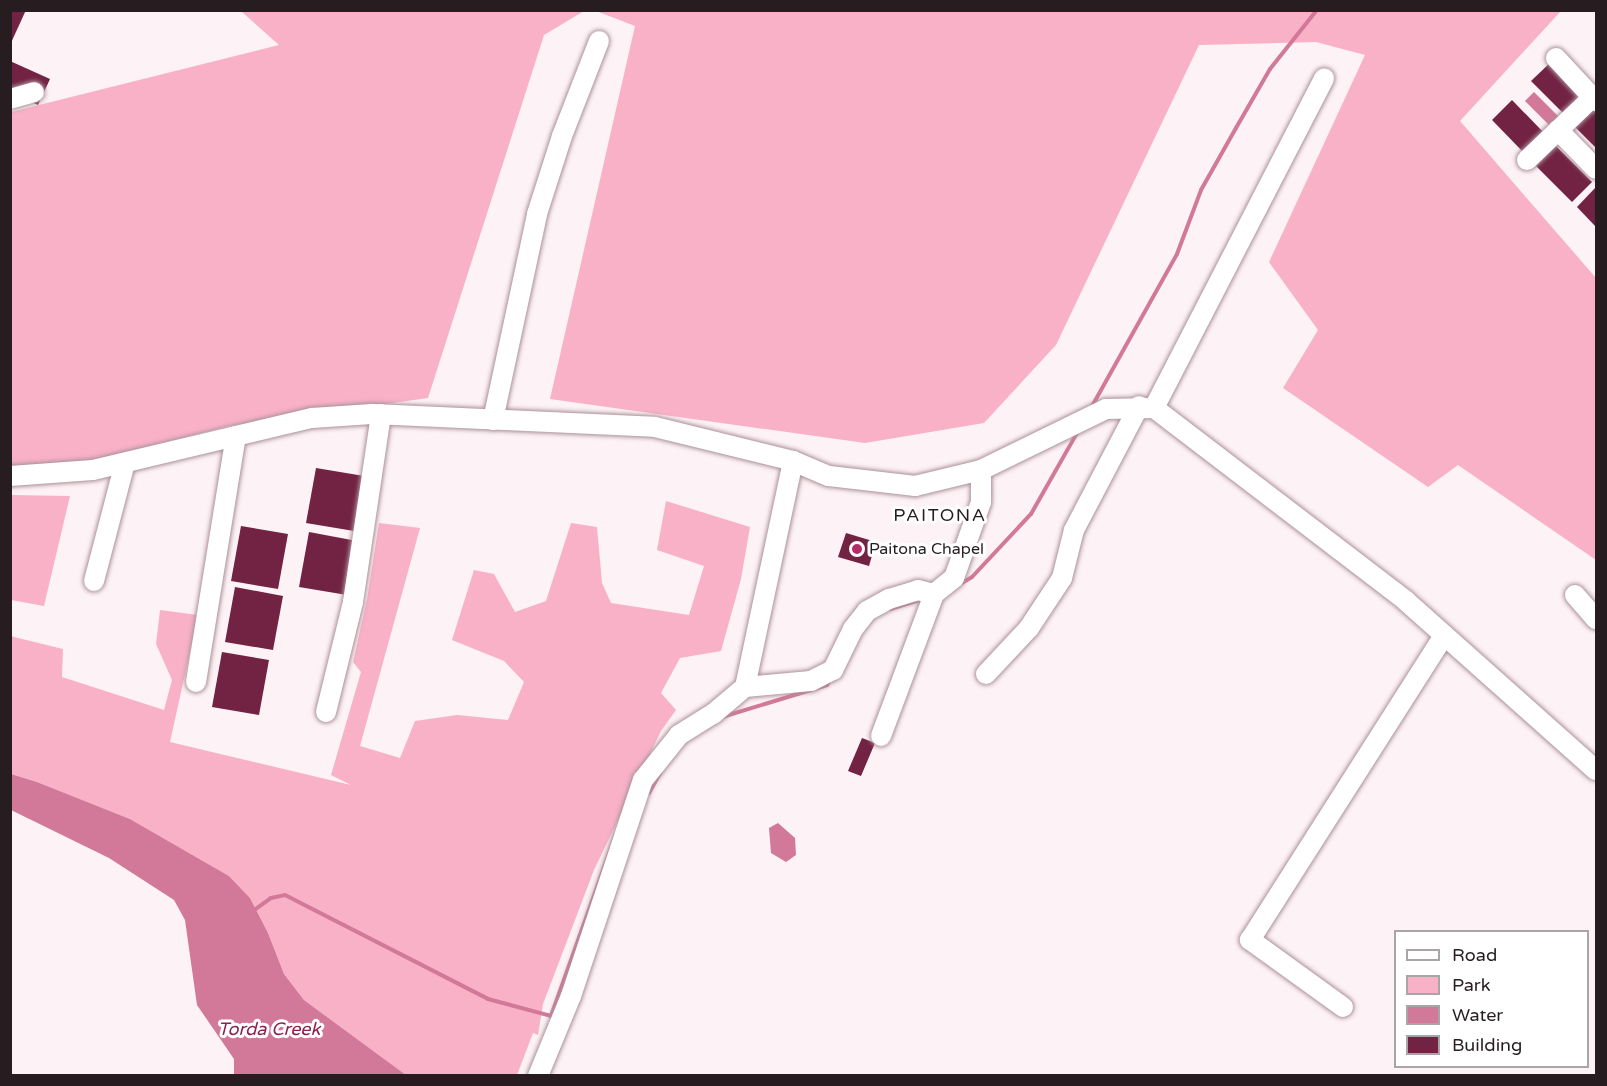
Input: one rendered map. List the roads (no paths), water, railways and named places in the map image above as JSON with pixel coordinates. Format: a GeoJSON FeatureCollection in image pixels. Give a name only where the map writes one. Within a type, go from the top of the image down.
{"type":"FeatureCollection","features":[{"type":"Feature","properties":{"kind":"street"},"geometry":{"type":"LineString","coordinates":[[494,420],[537,214],[562,136],[599,42]]}},
{"type":"Feature","properties":{"kind":"street"},"geometry":{"type":"LineString","coordinates":[[1527,160],[1595,99],[1556,58]]}},
{"type":"Feature","properties":{"kind":"street"},"geometry":{"type":"LineString","coordinates":[[986,674],[1029,628],[1062,578],[1074,530],[1146,407],[1324,78]]}},
{"type":"Feature","properties":{"kind":"street"},"geometry":{"type":"LineString","coordinates":[[10,99],[34,92]]}},
{"type":"Feature","properties":{"kind":"street"},"geometry":{"type":"LineString","coordinates":[[1558,130],[1596,169]]}},
{"type":"Feature","properties":{"kind":"street"},"geometry":{"type":"LineString","coordinates":[[10,477],[93,470],[312,418],[381,414],[655,428],[793,461],[829,476],[915,486],[981,470],[1106,409],[1146,407],[1396,594],[1596,770]]}},
{"type":"Feature","properties":{"kind":"street"},"geometry":{"type":"LineString","coordinates":[[326,712],[353,602],[381,414]]}},
{"type":"Feature","properties":{"kind":"street"},"geometry":{"type":"LineString","coordinates":[[196,682],[236,436]]}},
{"type":"Feature","properties":{"kind":"street"},"geometry":{"type":"LineString","coordinates":[[745,687],[793,461]]}},
{"type":"Feature","properties":{"kind":"street"},"geometry":{"type":"LineString","coordinates":[[94,581],[125,463]]}},
{"type":"Feature","properties":{"kind":"street"},"geometry":{"type":"LineString","coordinates":[[881,736],[934,594],[954,578],[981,502],[981,470]]}},
{"type":"Feature","properties":{"kind":"street"},"geometry":{"type":"LineString","coordinates":[[538,1076],[571,996],[643,780],[679,735],[713,714],[745,687],[811,681],[833,670],[853,630],[867,611],[889,599],[918,590],[934,594]]}},
{"type":"Feature","properties":{"kind":"street"},"geometry":{"type":"LineString","coordinates":[[1575,595],[1596,619]]}},
{"type":"Feature","properties":{"kind":"street"},"geometry":{"type":"LineString","coordinates":[[1343,1007],[1250,940],[1444,635]]}},
{"type":"Feature","properties":{"kind":"water"},"geometry":{"type":"Polygon","coordinates":[[[1534,92],[1561,119],[1552,128],[1525,101],[1534,92]]]}},
{"type":"Feature","properties":{"kind":"water","name":"Torda Creek"},"geometry":{"type":"Polygon","coordinates":[[[11,774],[130,819],[229,876],[250,898],[268,933],[284,974],[304,1000],[406,1075],[234,1075],[234,1059],[197,1005],[185,920],[174,900],[109,858],[11,810],[11,774]]]}},
{"type":"Feature","properties":{"kind":"water"},"geometry":{"type":"Polygon","coordinates":[[[778,823],[795,838],[796,855],[786,862],[771,853],[769,828],[778,823]]]}},
{"type":"Feature","properties":{"kind":"waterway"},"geometry":{"type":"LineString","coordinates":[[1091,408],[1177,254],[1201,190],[1236,128],[1270,69],[1317,10]]}},
{"type":"Feature","properties":{"kind":"waterway"},"geometry":{"type":"LineString","coordinates":[[960,584],[972,577],[1031,514],[1077,433]]}},
{"type":"Feature","properties":{"kind":"waterway"},"geometry":{"type":"LineString","coordinates":[[890,609],[923,599]]}},
{"type":"Feature","properties":{"kind":"waterway"},"geometry":{"type":"LineString","coordinates":[[722,717],[827,685],[830,680]]}},
{"type":"Feature","properties":{"kind":"waterway"},"geometry":{"type":"LineString","coordinates":[[649,793],[660,773]]}},
{"type":"Feature","properties":{"kind":"waterway"},"geometry":{"type":"LineString","coordinates":[[253,911],[271,898],[285,895],[488,999],[551,1016],[616,834]]}},
{"type":"Feature","properties":{"kind":"place","name":"Paitona Chapel"},"geometry":{"type":"Point","coordinates":[857,549]}},
{"type":"Feature","properties":{"kind":"district","name":"PAITONA"},"geometry":{"type":"Point","coordinates":[940,515]}}]}
